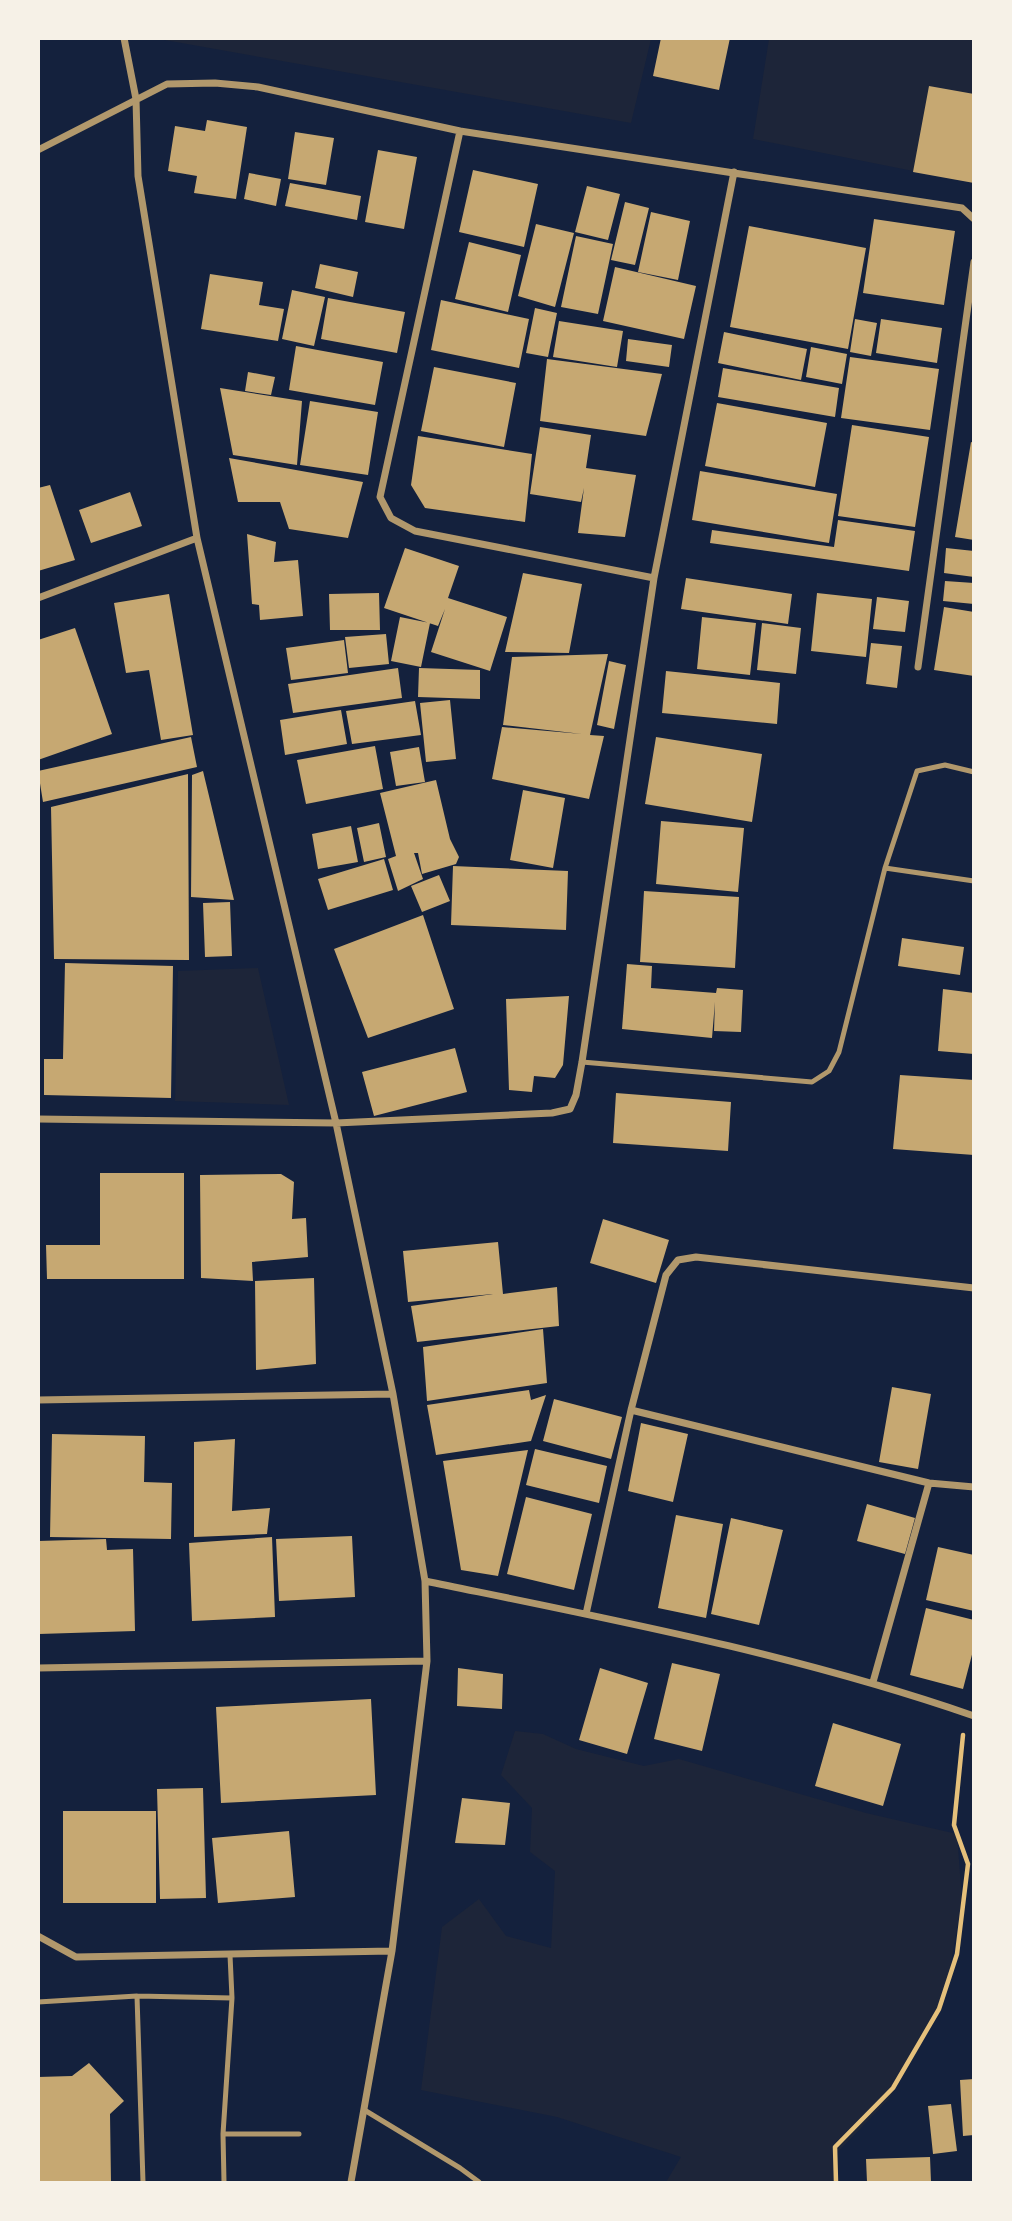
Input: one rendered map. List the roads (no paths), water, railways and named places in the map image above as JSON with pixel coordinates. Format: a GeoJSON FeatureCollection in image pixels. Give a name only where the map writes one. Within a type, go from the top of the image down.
{"type":"FeatureCollection","features":[{"type":"Feature","properties":{"kind":"street"},"geometry":{"type":"LineString","coordinates":[[124,38],[136,99],[138,176],[197,538],[336,1123],[393,1394],[425,1581],[427,1661],[392,1951],[366,2111],[351,2182]]}},
{"type":"Feature","properties":{"kind":"street"},"geometry":{"type":"LineString","coordinates":[[38,150],[167,84],[258,87],[460,131],[962,208],[974,219]]}},
{"type":"Feature","properties":{"kind":"street"},"geometry":{"type":"LineString","coordinates":[[460,131],[380,496],[391,518],[415,531],[654,578]]}},
{"type":"Feature","properties":{"kind":"street"},"geometry":{"type":"LineString","coordinates":[[38,1119],[336,1123],[552,1113],[570,1109],[576,1095],[582,1062],[654,578],[734,172]]}},
{"type":"Feature","properties":{"kind":"street"},"geometry":{"type":"LineString","coordinates":[[918,667],[974,262]]}},
{"type":"Feature","properties":{"kind":"street"},"geometry":{"type":"LineString","coordinates":[[38,598],[197,538]]}},
{"type":"Feature","properties":{"kind":"street"},"geometry":{"type":"LineString","coordinates":[[586,1614],[631,1410],[666,1275],[678,1260],[696,1257],[974,1288]]}},
{"type":"Feature","properties":{"kind":"street"},"geometry":{"type":"LineString","coordinates":[[38,1400],[393,1394]]}},
{"type":"Feature","properties":{"kind":"street"},"geometry":{"type":"LineString","coordinates":[[631,1410],[929,1483],[974,1487]]}},
{"type":"Feature","properties":{"kind":"street"},"geometry":{"type":"LineString","coordinates":[[873,1682],[929,1483]]}},
{"type":"Feature","properties":{"kind":"street"},"geometry":{"type":"LineString","coordinates":[[425,1581],[707,1639],[873,1682],[969,1714]]}},
{"type":"Feature","properties":{"kind":"street"},"geometry":{"type":"LineString","coordinates":[[38,1668],[427,1661]]}},
{"type":"Feature","properties":{"kind":"street"},"geometry":{"type":"LineString","coordinates":[[38,1937],[76,1957],[392,1951]]}},
{"type":"Feature","properties":{"kind":"lane"},"geometry":{"type":"LineString","coordinates":[[582,1062],[812,1082],[829,1070],[839,1052],[885,868],[917,771],[945,765],[974,772]]}},
{"type":"Feature","properties":{"kind":"lane"},"geometry":{"type":"LineString","coordinates":[[885,868],[974,881]]}},
{"type":"Feature","properties":{"kind":"lane"},"geometry":{"type":"LineString","coordinates":[[224,2182],[223,2134],[232,1998],[230,1955]]}},
{"type":"Feature","properties":{"kind":"lane"},"geometry":{"type":"LineString","coordinates":[[38,2002],[137,1996],[232,1998]]}},
{"type":"Feature","properties":{"kind":"lane"},"geometry":{"type":"LineString","coordinates":[[137,1996],[143,2182]]}},
{"type":"Feature","properties":{"kind":"lane"},"geometry":{"type":"LineString","coordinates":[[366,2111],[479,2182]]}},
{"type":"Feature","properties":{"kind":"lane"},"geometry":{"type":"LineString","coordinates":[[223,2134],[299,2134]]}}]}
